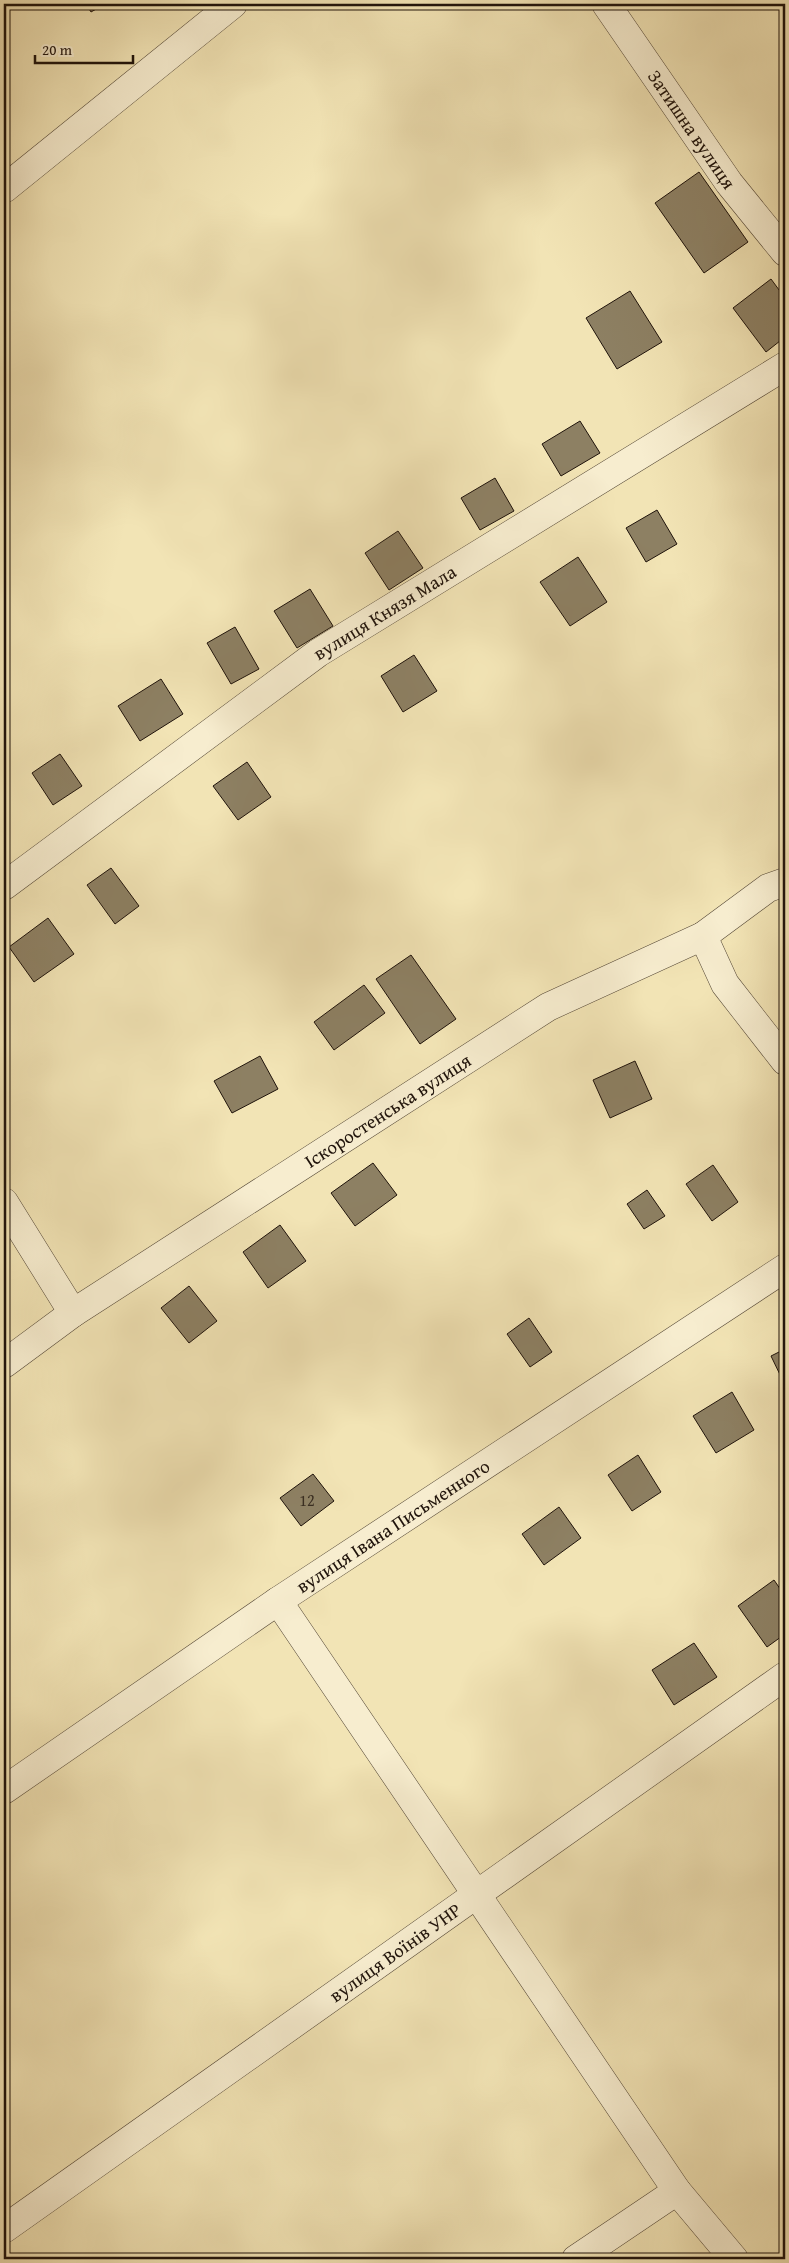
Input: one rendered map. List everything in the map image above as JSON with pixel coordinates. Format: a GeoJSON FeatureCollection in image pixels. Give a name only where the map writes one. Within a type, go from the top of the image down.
{"type":"FeatureCollection","features":[{"type":"Feature","properties":{"kind":"street"},"geometry":{"type":"LineString","coordinates":[[4,189],[233,4]]}},
{"type":"Feature","properties":{"kind":"street","name":"Затишна вулиця"},"geometry":{"type":"LineString","coordinates":[[606,4],[729,183],[785,252]]}},
{"type":"Feature","properties":{"kind":"street","name":"вулиця Князя Мала"},"geometry":{"type":"LineString","coordinates":[[4,886],[318,654],[785,366]]}},
{"type":"Feature","properties":{"kind":"street","name":"Іскоростенська вулиця"},"geometry":{"type":"LineString","coordinates":[[4,1364],[73,1314],[548,1007],[703,936],[768,888],[785,882]]}},
{"type":"Feature","properties":{"kind":"street"},"geometry":{"type":"LineString","coordinates":[[703,936],[725,984],[785,1062]]}},
{"type":"Feature","properties":{"kind":"street"},"geometry":{"type":"LineString","coordinates":[[4,1202],[73,1314]]}},
{"type":"Feature","properties":{"kind":"street","name":"вулиця Івана Письменного"},"geometry":{"type":"LineString","coordinates":[[4,1790],[278,1601],[785,1268]]}},
{"type":"Feature","properties":{"kind":"street"},"geometry":{"type":"LineString","coordinates":[[278,1601],[677,2190],[734,2259]]}},
{"type":"Feature","properties":{"kind":"street","name":"вулиця Воїнів УНР"},"geometry":{"type":"LineString","coordinates":[[4,2229],[785,1676]]}},
{"type":"Feature","properties":{"kind":"street"},"geometry":{"type":"LineString","coordinates":[[576,2259],[677,2190]]}},
{"type":"Feature","properties":{"kind":"building"},"geometry":{"type":"Polygon","coordinates":[[[86,4],[105,4],[91,12],[86,4]]]}},
{"type":"Feature","properties":{"kind":"building"},"geometry":{"type":"Polygon","coordinates":[[[699,172],[748,242],[704,273],[655,203],[699,172]]]}},
{"type":"Feature","properties":{"kind":"building"},"geometry":{"type":"Polygon","coordinates":[[[771,279],[785,298],[785,337],[766,352],[733,308],[771,279]]]}},
{"type":"Feature","properties":{"kind":"building"},"geometry":{"type":"Polygon","coordinates":[[[630,291],[662,342],[617,369],[586,318],[630,291]]]}},
{"type":"Feature","properties":{"kind":"building"},"geometry":{"type":"Polygon","coordinates":[[[580,421],[600,453],[561,476],[542,444],[580,421]]]}},
{"type":"Feature","properties":{"kind":"building"},"geometry":{"type":"Polygon","coordinates":[[[495,478],[514,511],[480,530],[461,498],[495,478]]]}},
{"type":"Feature","properties":{"kind":"building"},"geometry":{"type":"Polygon","coordinates":[[[657,510],[677,544],[646,562],[626,528],[657,510]]]}},
{"type":"Feature","properties":{"kind":"building"},"geometry":{"type":"Polygon","coordinates":[[[398,531],[423,568],[389,590],[365,553],[398,531]]]}},
{"type":"Feature","properties":{"kind":"building"},"geometry":{"type":"Polygon","coordinates":[[[578,557],[607,602],[570,626],[540,582],[578,557]]]}},
{"type":"Feature","properties":{"kind":"building"},"geometry":{"type":"Polygon","coordinates":[[[310,589],[333,626],[297,648],[274,611],[310,589]]]}},
{"type":"Feature","properties":{"kind":"building"},"geometry":{"type":"Polygon","coordinates":[[[235,627],[259,669],[231,684],[207,643],[235,627]]]}},
{"type":"Feature","properties":{"kind":"building"},"geometry":{"type":"Polygon","coordinates":[[[414,655],[437,691],[403,712],[381,676],[414,655]]]}},
{"type":"Feature","properties":{"kind":"building"},"geometry":{"type":"Polygon","coordinates":[[[161,679],[183,714],[140,741],[118,706],[161,679]]]}},
{"type":"Feature","properties":{"kind":"building"},"geometry":{"type":"Polygon","coordinates":[[[60,754],[82,786],[53,805],[32,773],[60,754]]]}},
{"type":"Feature","properties":{"kind":"building"},"geometry":{"type":"Polygon","coordinates":[[[247,762],[271,797],[238,820],[213,786],[247,762]]]}},
{"type":"Feature","properties":{"kind":"building"},"geometry":{"type":"Polygon","coordinates":[[[111,868],[139,906],[115,924],[87,885],[111,868]]]}},
{"type":"Feature","properties":{"kind":"building"},"geometry":{"type":"Polygon","coordinates":[[[48,918],[74,954],[34,982],[9,947],[48,918]]]}},
{"type":"Feature","properties":{"kind":"building"},"geometry":{"type":"Polygon","coordinates":[[[411,955],[456,1019],[420,1044],[376,979],[411,955]]]}},
{"type":"Feature","properties":{"kind":"building"},"geometry":{"type":"Polygon","coordinates":[[[364,985],[385,1013],[334,1050],[314,1022],[364,985]]]}},
{"type":"Feature","properties":{"kind":"building"},"geometry":{"type":"Polygon","coordinates":[[[260,1056],[278,1089],[232,1113],[214,1081],[260,1056]]]}},
{"type":"Feature","properties":{"kind":"building"},"geometry":{"type":"Polygon","coordinates":[[[635,1061],[652,1099],[610,1118],[593,1080],[635,1061]]]}},
{"type":"Feature","properties":{"kind":"building"},"geometry":{"type":"Polygon","coordinates":[[[373,1163],[397,1195],[355,1226],[331,1193],[373,1163]]]}},
{"type":"Feature","properties":{"kind":"building"},"geometry":{"type":"Polygon","coordinates":[[[713,1165],[738,1202],[712,1221],[686,1184],[713,1165]]]}},
{"type":"Feature","properties":{"kind":"building"},"geometry":{"type":"Polygon","coordinates":[[[647,1190],[665,1216],[644,1229],[627,1204],[647,1190]]]}},
{"type":"Feature","properties":{"kind":"building"},"geometry":{"type":"Polygon","coordinates":[[[280,1225],[306,1261],[268,1288],[243,1252],[280,1225]]]}},
{"type":"Feature","properties":{"kind":"building"},"geometry":{"type":"Polygon","coordinates":[[[189,1286],[217,1321],[189,1343],[161,1308],[189,1286]]]}},
{"type":"Feature","properties":{"kind":"building"},"geometry":{"type":"Polygon","coordinates":[[[529,1318],[552,1352],[530,1367],[507,1334],[529,1318]]]}},
{"type":"Feature","properties":{"kind":"building"},"geometry":{"type":"Polygon","coordinates":[[[785,1349],[785,1385],[771,1356],[785,1349]]]}},
{"type":"Feature","properties":{"kind":"building"},"geometry":{"type":"Polygon","coordinates":[[[732,1392],[754,1430],[716,1453],[693,1416],[732,1392]]]}},
{"type":"Feature","properties":{"kind":"building"},"geometry":{"type":"Polygon","coordinates":[[[638,1455],[661,1492],[632,1511],[608,1475],[638,1455]]]}},
{"type":"Feature","properties":{"kind":"building"},"geometry":{"type":"Polygon","coordinates":[[[313,1474],[334,1501],[301,1526],[280,1498],[313,1474]]]}},
{"type":"Feature","properties":{"kind":"building"},"geometry":{"type":"Polygon","coordinates":[[[559,1507],[581,1538],[544,1565],[522,1534],[559,1507]]]}},
{"type":"Feature","properties":{"kind":"building"},"geometry":{"type":"Polygon","coordinates":[[[774,1580],[785,1596],[785,1634],[767,1647],[738,1606],[774,1580]]]}},
{"type":"Feature","properties":{"kind":"building"},"geometry":{"type":"Polygon","coordinates":[[[694,1643],[717,1677],[674,1705],[652,1670],[694,1643]]]}}]}
